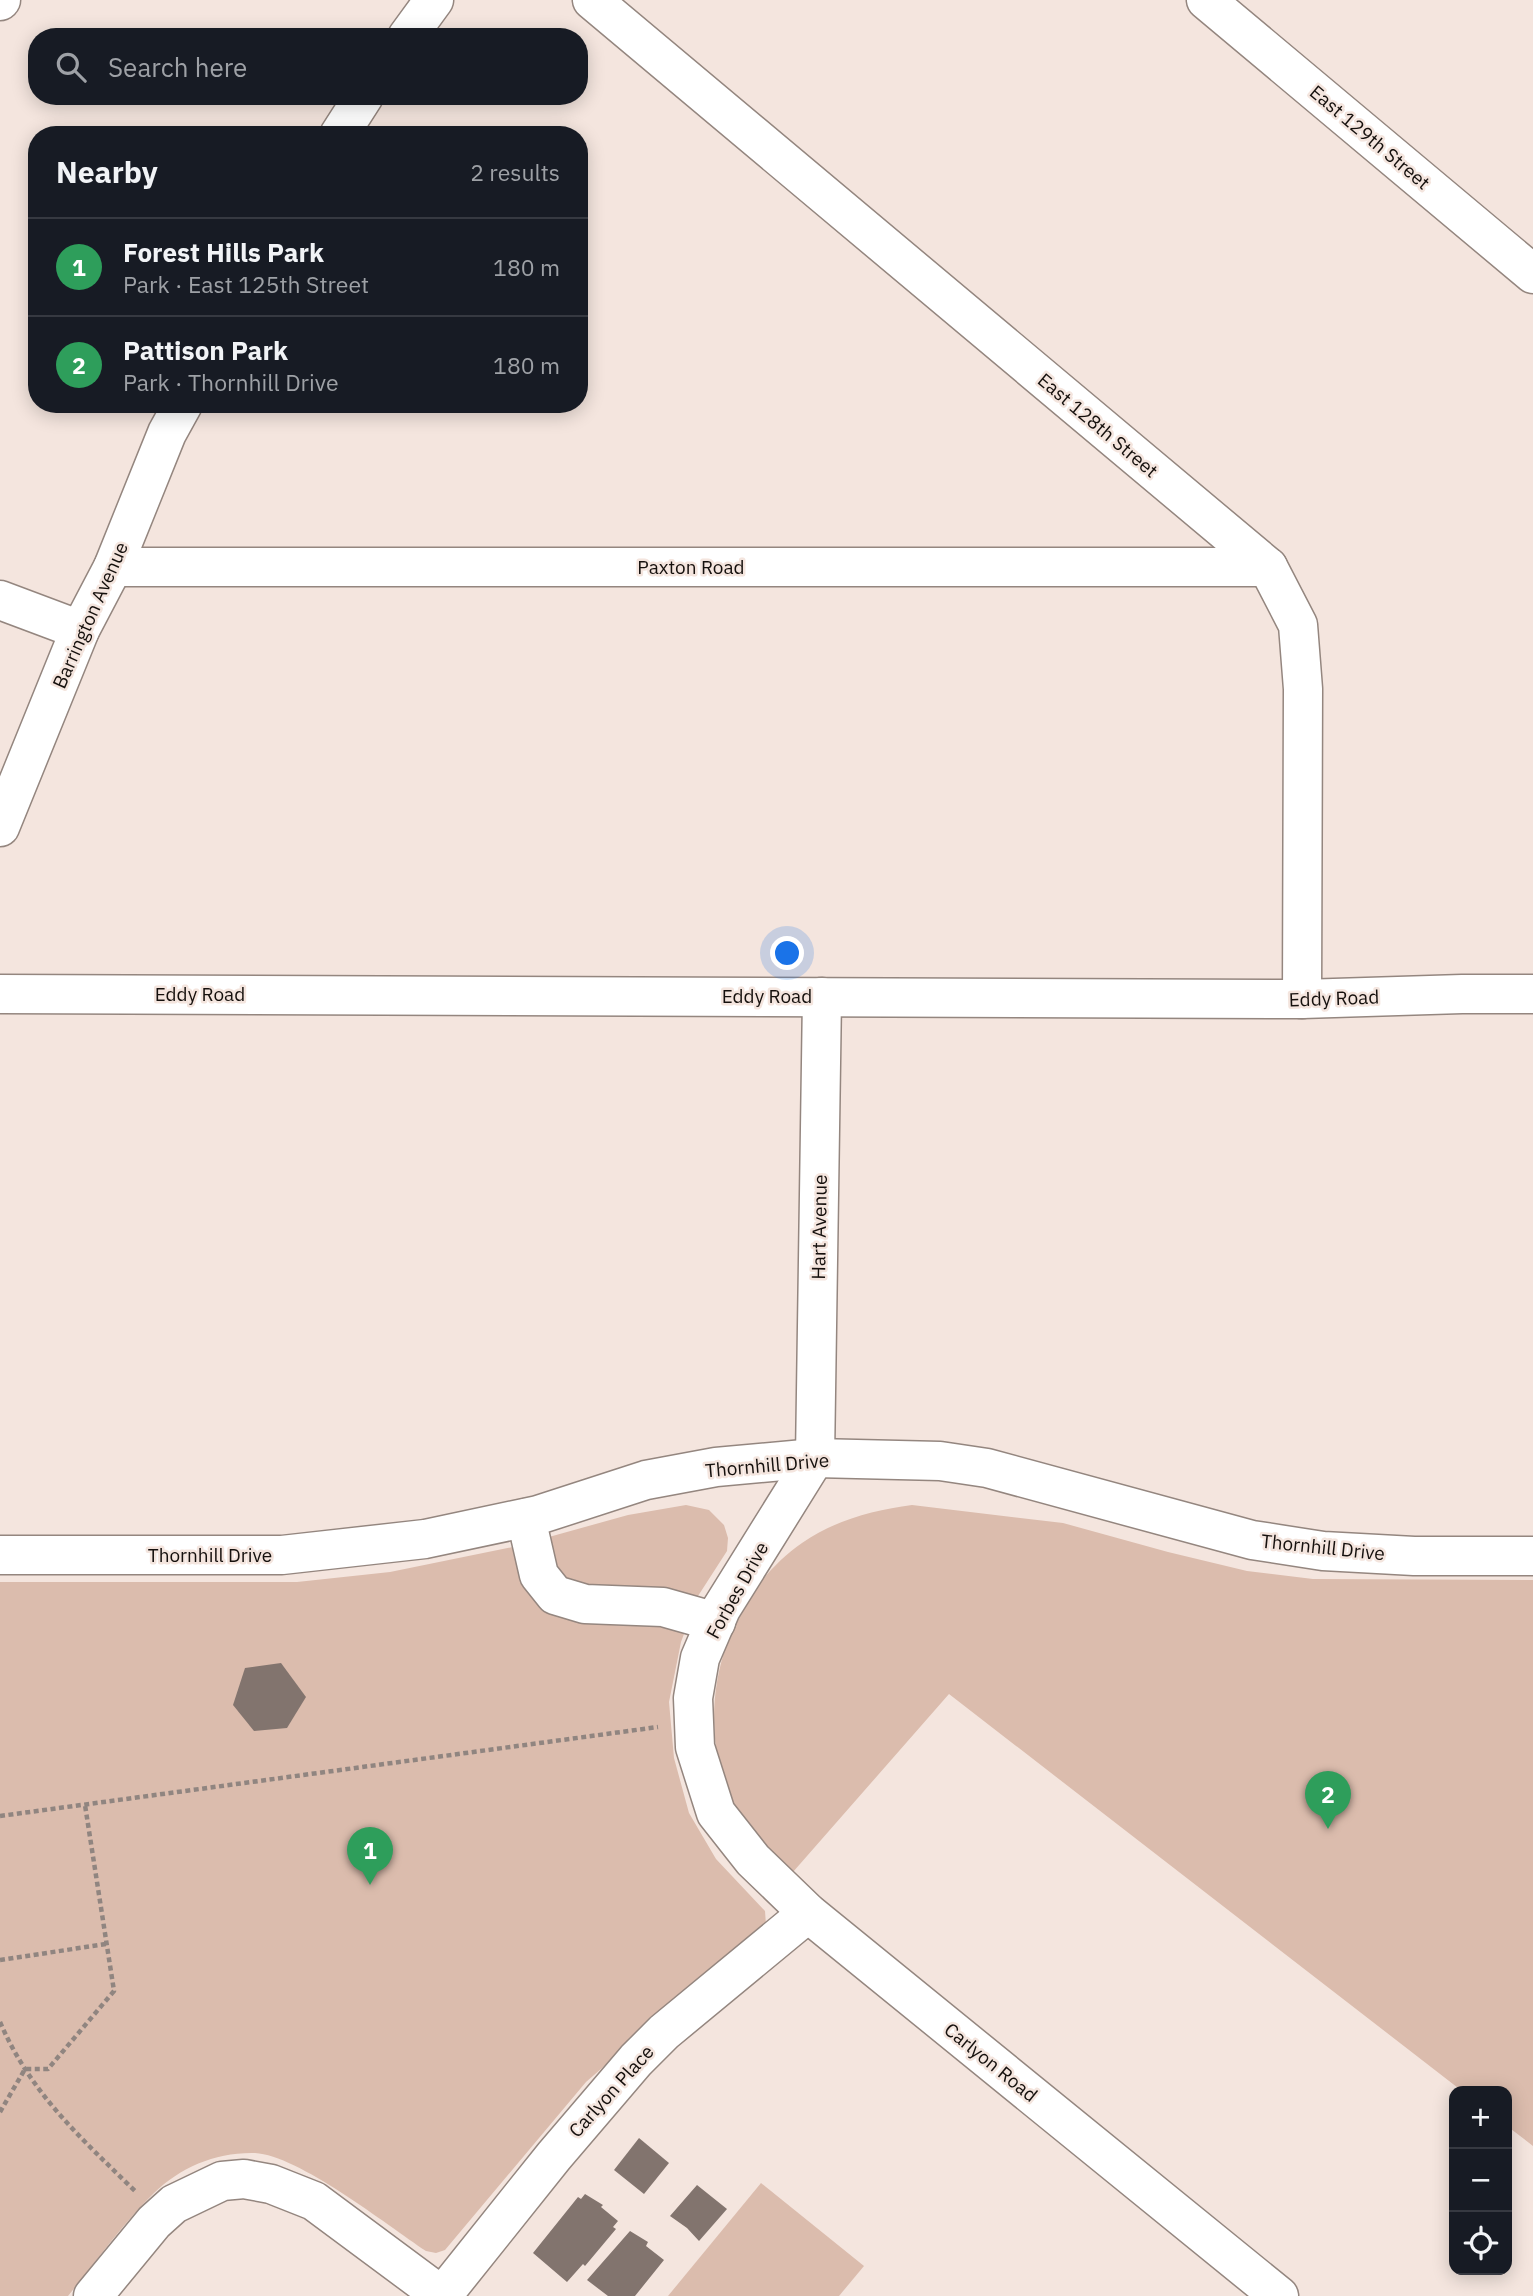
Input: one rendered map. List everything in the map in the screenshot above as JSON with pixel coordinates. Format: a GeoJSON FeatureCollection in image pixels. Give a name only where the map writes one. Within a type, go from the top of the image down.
{"type":"FeatureCollection","features":[{"type":"Feature","properties":{"kind":"street"},"geometry":{"type":"LineString","coordinates":[[414,28],[434,0]]}},
{"type":"Feature","properties":{"kind":"street","name":"East 128th Street"},"geometry":{"type":"LineString","coordinates":[[592,0],[1268,567],[1298,625],[1303,689],[1301,999]]}},
{"type":"Feature","properties":{"kind":"street","name":"East 129th Street"},"geometry":{"type":"LineString","coordinates":[[1206,0],[1533,274]]}},
{"type":"Feature","properties":{"kind":"street"},"geometry":{"type":"LineString","coordinates":[[345,126],[358,105]]}},
{"type":"Feature","properties":{"kind":"street","name":"Barrington Avenue"},"geometry":{"type":"LineString","coordinates":[[0,827],[80,630],[113,567],[167,433],[178,413]]}},
{"type":"Feature","properties":{"kind":"street","name":"Paxton Road"},"geometry":{"type":"LineString","coordinates":[[113,567],[1268,567]]}},
{"type":"Feature","properties":{"kind":"street"},"geometry":{"type":"LineString","coordinates":[[0,600],[80,630]]}},
{"type":"Feature","properties":{"kind":"street","name":"Eddy Road"},"geometry":{"type":"LineString","coordinates":[[0,994],[1301,999],[1533,994]]}},
{"type":"Feature","properties":{"kind":"street","name":"Hart Avenue"},"geometry":{"type":"LineString","coordinates":[[815,1458],[822,997]]}},
{"type":"Feature","properties":{"kind":"street","name":"Thornhill Drive"},"geometry":{"type":"LineString","coordinates":[[0,1555],[282,1555],[425,1539],[526,1518],[646,1480],[716,1467],[815,1458],[940,1461],[988,1468],[1252,1540],[1324,1551],[1414,1556],[1533,1556]]}},
{"type":"Feature","properties":{"kind":"street","name":"Forbes Drive"},"geometry":{"type":"LineString","coordinates":[[716,1813],[695,1747],[693,1698],[700,1658],[721,1609],[815,1458]]}},
{"type":"Feature","properties":{"kind":"street"},"geometry":{"type":"LineString","coordinates":[[526,1518],[539,1575],[555,1595],[585,1604],[663,1607],[716,1622]]}},
{"type":"Feature","properties":{"kind":"street","name":"Carlyon Road"},"geometry":{"type":"LineString","coordinates":[[716,1813],[753,1860],[808,1913],[1279,2296]]}},
{"type":"Feature","properties":{"kind":"street","name":"Carlyon Place"},"geometry":{"type":"LineString","coordinates":[[442,2296],[554,2156],[636,2060],[664,2032],[808,1913]]}},
{"type":"Feature","properties":{"kind":"street"},"geometry":{"type":"LineString","coordinates":[[93,2296],[164,2213],[186,2197],[222,2181],[244,2179],[271,2184],[314,2202],[442,2296]]}},
{"type":"Feature","properties":{"kind":"path"},"geometry":{"type":"LineString","coordinates":[[0,1816],[663,1726]]}},
{"type":"Feature","properties":{"kind":"path"},"geometry":{"type":"LineString","coordinates":[[25,2069],[48,2069],[114,1991],[85,1805]]}},
{"type":"Feature","properties":{"kind":"path"},"geometry":{"type":"LineString","coordinates":[[0,1960],[107,1944]]}},
{"type":"Feature","properties":{"kind":"path"},"geometry":{"type":"LineString","coordinates":[[0,2022],[13,2053],[58,2116],[135,2192]]}},
{"type":"Feature","properties":{"kind":"path"},"geometry":{"type":"LineString","coordinates":[[0,2112],[25,2069]]}},
{"type":"Feature","properties":{"kind":"shaded area"},"geometry":{"type":"Polygon","coordinates":[[[686,1505],[709,1510],[724,1525],[728,1538],[727,1551],[698,1596],[681,1642],[669,1702],[674,1758],[689,1813],[716,1859],[765,1911],[766,1925],[586,2082],[445,2250],[436,2253],[426,2251],[342,2193],[294,2166],[273,2157],[241,2153],[200,2163],[164,2184],[131,2217],[68,2296],[0,2296],[0,1582],[297,1582],[390,1572],[513,1547],[628,1515],[686,1505]]]}},
{"type":"Feature","properties":{"kind":"shaded area"},"geometry":{"type":"Polygon","coordinates":[[[912,1505],[1063,1523],[1247,1571],[1313,1579],[1533,1580],[1533,2146],[1512,2130],[1512,2086],[1456,2086],[949,1694],[793,1872],[757,1837],[738,1814],[719,1764],[715,1702],[719,1671],[728,1641],[757,1586],[778,1563],[802,1543],[828,1528],[883,1510],[912,1505]]]}},
{"type":"Feature","properties":{"kind":"shaded area"},"geometry":{"type":"Polygon","coordinates":[[[761,2183],[864,2266],[839,2296],[668,2296],[761,2183]]]}},
{"type":"Feature","properties":{"kind":"building"},"geometry":{"type":"Polygon","coordinates":[[[281,1663],[306,1697],[287,1728],[254,1731],[233,1705],[245,1668],[281,1663]]]}},
{"type":"Feature","properties":{"kind":"building"},"geometry":{"type":"Polygon","coordinates":[[[639,2138],[669,2163],[644,2194],[614,2170],[639,2138]]]}},
{"type":"Feature","properties":{"kind":"building"},"geometry":{"type":"Polygon","coordinates":[[[697,2185],[727,2209],[699,2241],[670,2216],[697,2185]]]}},
{"type":"Feature","properties":{"kind":"building"},"geometry":{"type":"Polygon","coordinates":[[[585,2194],[603,2205],[601,2207],[618,2221],[613,2227],[616,2229],[585,2266],[583,2264],[567,2282],[533,2253],[578,2197],[581,2199],[585,2194]]]}},
{"type":"Feature","properties":{"kind":"building"},"geometry":{"type":"Polygon","coordinates":[[[630,2231],[648,2242],[646,2246],[664,2260],[635,2296],[608,2296],[587,2280],[630,2231]]]}},
{"type":"Feature","properties":{"kind":"place","name":"Pattison Park"},"geometry":{"type":"Point","coordinates":[1328,1829]}},
{"type":"Feature","properties":{"kind":"place","name":"Forest Hills Park"},"geometry":{"type":"Point","coordinates":[370,1885]}}]}
